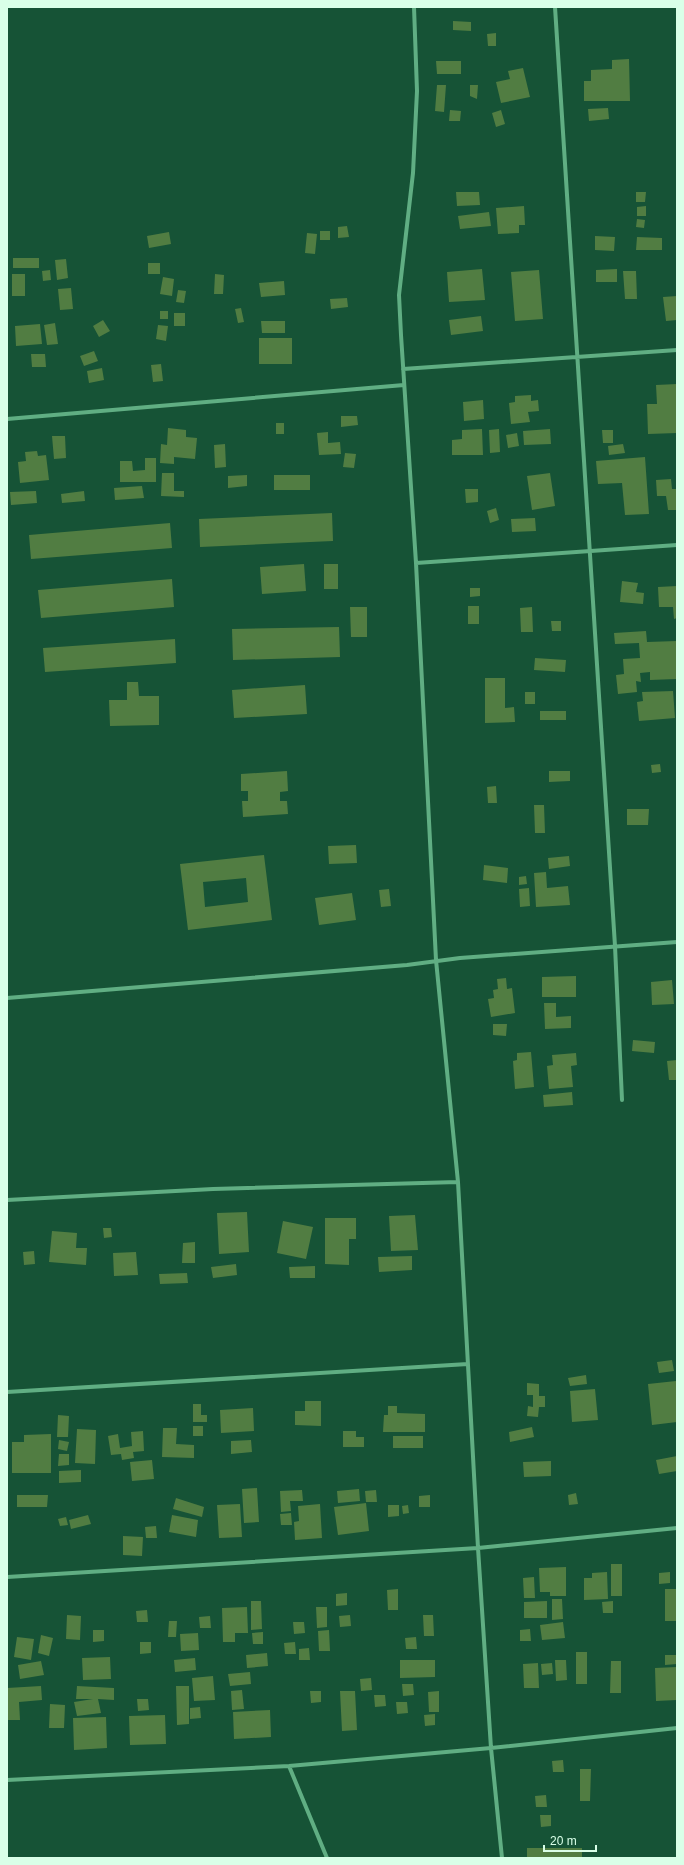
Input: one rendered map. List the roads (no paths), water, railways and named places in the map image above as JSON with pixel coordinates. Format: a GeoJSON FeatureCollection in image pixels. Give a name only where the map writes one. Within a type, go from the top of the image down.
{"type":"FeatureCollection","features":[{"type":"Feature","properties":{"kind":"street"},"geometry":{"type":"LineString","coordinates":[[414,7],[417,91],[413,173],[399,295],[416,563],[436,960],[458,1182],[478,1548],[491,1748],[502,1858]]}},
{"type":"Feature","properties":{"kind":"street"},"geometry":{"type":"LineString","coordinates":[[555,7],[615,946],[622,1100]]}},
{"type":"Feature","properties":{"kind":"street"},"geometry":{"type":"LineString","coordinates":[[403,369],[677,350]]}},
{"type":"Feature","properties":{"kind":"street"},"geometry":{"type":"LineString","coordinates":[[7,419],[404,385]]}},
{"type":"Feature","properties":{"kind":"street"},"geometry":{"type":"LineString","coordinates":[[416,563],[677,545]]}},
{"type":"Feature","properties":{"kind":"street"},"geometry":{"type":"LineString","coordinates":[[7,998],[407,965],[436,960],[677,942]]}},
{"type":"Feature","properties":{"kind":"street"},"geometry":{"type":"LineString","coordinates":[[7,1200],[213,1189],[458,1182]]}},
{"type":"Feature","properties":{"kind":"street"},"geometry":{"type":"LineString","coordinates":[[7,1392],[468,1364]]}},
{"type":"Feature","properties":{"kind":"street"},"geometry":{"type":"LineString","coordinates":[[7,1577],[478,1548],[677,1528]]}},
{"type":"Feature","properties":{"kind":"street"},"geometry":{"type":"LineString","coordinates":[[7,1780],[289,1766],[491,1748],[677,1728]]}},
{"type":"Feature","properties":{"kind":"street"},"geometry":{"type":"LineString","coordinates":[[289,1766],[327,1858]]}}]}
